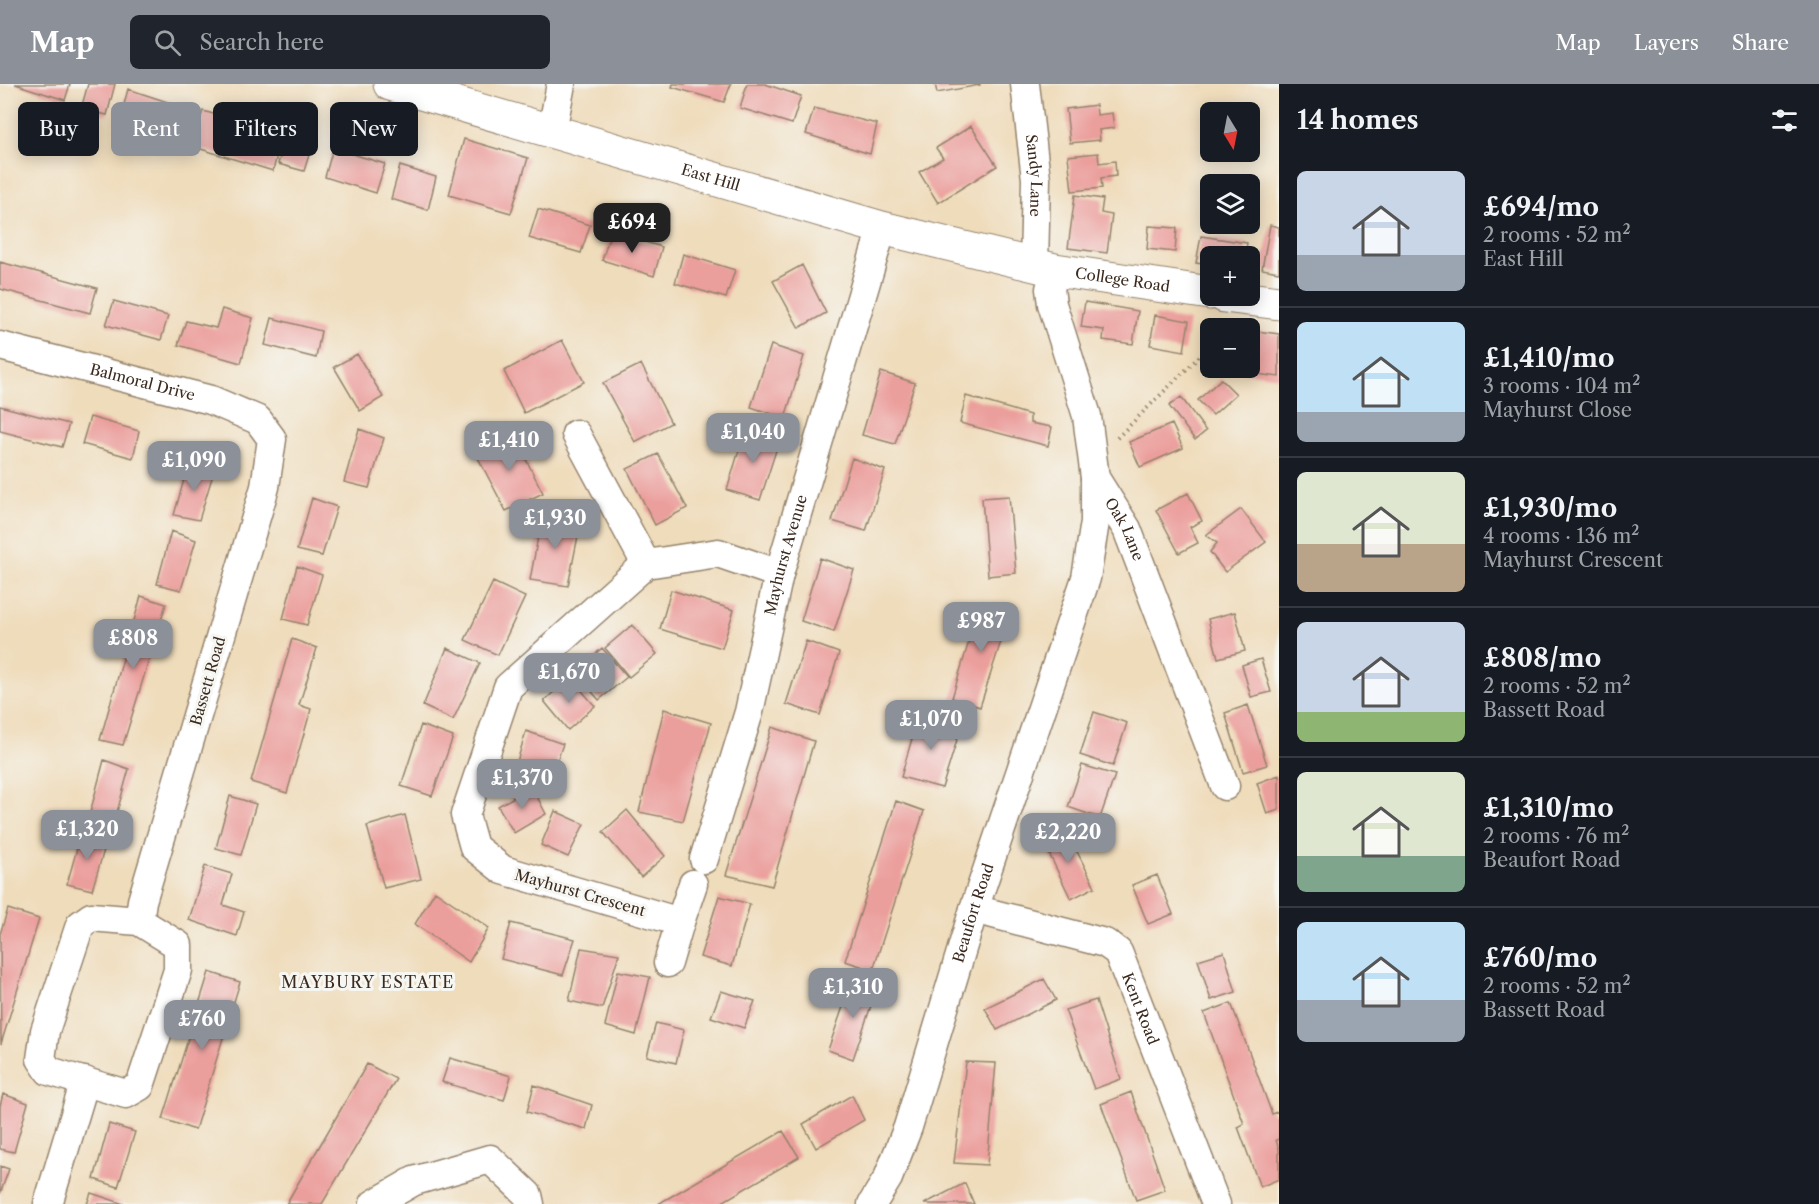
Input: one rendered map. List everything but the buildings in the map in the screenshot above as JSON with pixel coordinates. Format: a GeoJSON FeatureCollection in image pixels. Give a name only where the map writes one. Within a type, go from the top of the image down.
{"type":"FeatureCollection","features":[{"type":"Feature","properties":{"kind":"street","name":"East Hill"},"geometry":{"type":"LineString","coordinates":[[390,84],[882,228],[1045,268]]}},
{"type":"Feature","properties":{"kind":"street"},"geometry":{"type":"LineString","coordinates":[[552,130],[561,84]]}},
{"type":"Feature","properties":{"kind":"street","name":"Sandy Lane"},"geometry":{"type":"LineString","coordinates":[[1025,84],[1045,268]]}},
{"type":"Feature","properties":{"kind":"street","name":"Mayhurst Avenue"},"geometry":{"type":"LineString","coordinates":[[680,922],[749,712],[779,574],[882,228]]}},
{"type":"Feature","properties":{"kind":"street","name":"College Road"},"geometry":{"type":"LineString","coordinates":[[1045,268],[1200,292]]}},
{"type":"Feature","properties":{"kind":"street","name":"Oak Lane"},"geometry":{"type":"LineString","coordinates":[[1045,268],[1052,304],[1087,416],[1094,470],[1127,530],[1225,786]]}},
{"type":"Feature","properties":{"kind":"street"},"geometry":{"type":"LineString","coordinates":[[1260,301],[1279,303]]}},
{"type":"Feature","properties":{"kind":"street","name":"Balmoral Drive"},"geometry":{"type":"LineString","coordinates":[[0,346],[211,400],[258,420],[272,439]]}},
{"type":"Feature","properties":{"kind":"street"},"geometry":{"type":"LineString","coordinates":[[576,434],[646,564],[718,553],[779,574]]}},
{"type":"Feature","properties":{"kind":"street","name":"Bassett Road"},"geometry":{"type":"LineString","coordinates":[[139,921],[142,901],[265,487],[272,439]]}},
{"type":"Feature","properties":{"kind":"street","name":"Beaufort Road"},"geometry":{"type":"LineString","coordinates":[[872,1204],[888,1178],[908,1126],[974,909],[1086,578],[1095,522],[1094,470]]}},
{"type":"Feature","properties":{"kind":"street","name":"Mayhurst Crescent"},"geometry":{"type":"LineString","coordinates":[[646,564],[508,687],[465,815],[474,848],[503,870],[680,922]]}},
{"type":"Feature","properties":{"kind":"street","name":"Kent Road"},"geometry":{"type":"LineString","coordinates":[[974,909],[1105,943],[1118,952],[1216,1204]]}},
{"type":"Feature","properties":{"kind":"street"},"geometry":{"type":"LineString","coordinates":[[91,917],[139,921],[178,945],[178,970],[140,1086],[126,1094],[49,1071],[41,1059],[45,1030],[80,925],[91,917]]}},
{"type":"Feature","properties":{"kind":"street"},"geometry":{"type":"LineString","coordinates":[[668,963],[680,922]]}},
{"type":"Feature","properties":{"kind":"street"},"geometry":{"type":"LineString","coordinates":[[48,1204],[85,1081]]}},
{"type":"Feature","properties":{"kind":"street"},"geometry":{"type":"LineString","coordinates":[[374,1204],[414,1181],[490,1159],[528,1195],[530,1204]]}},
{"type":"Feature","properties":{"kind":"path"},"geometry":{"type":"LineString","coordinates":[[1094,470],[1200,357]]}},
{"type":"Feature","properties":{"kind":"district","name":"MAYBURY ESTATE"},"geometry":{"type":"Point","coordinates":[368,982]}}]}
